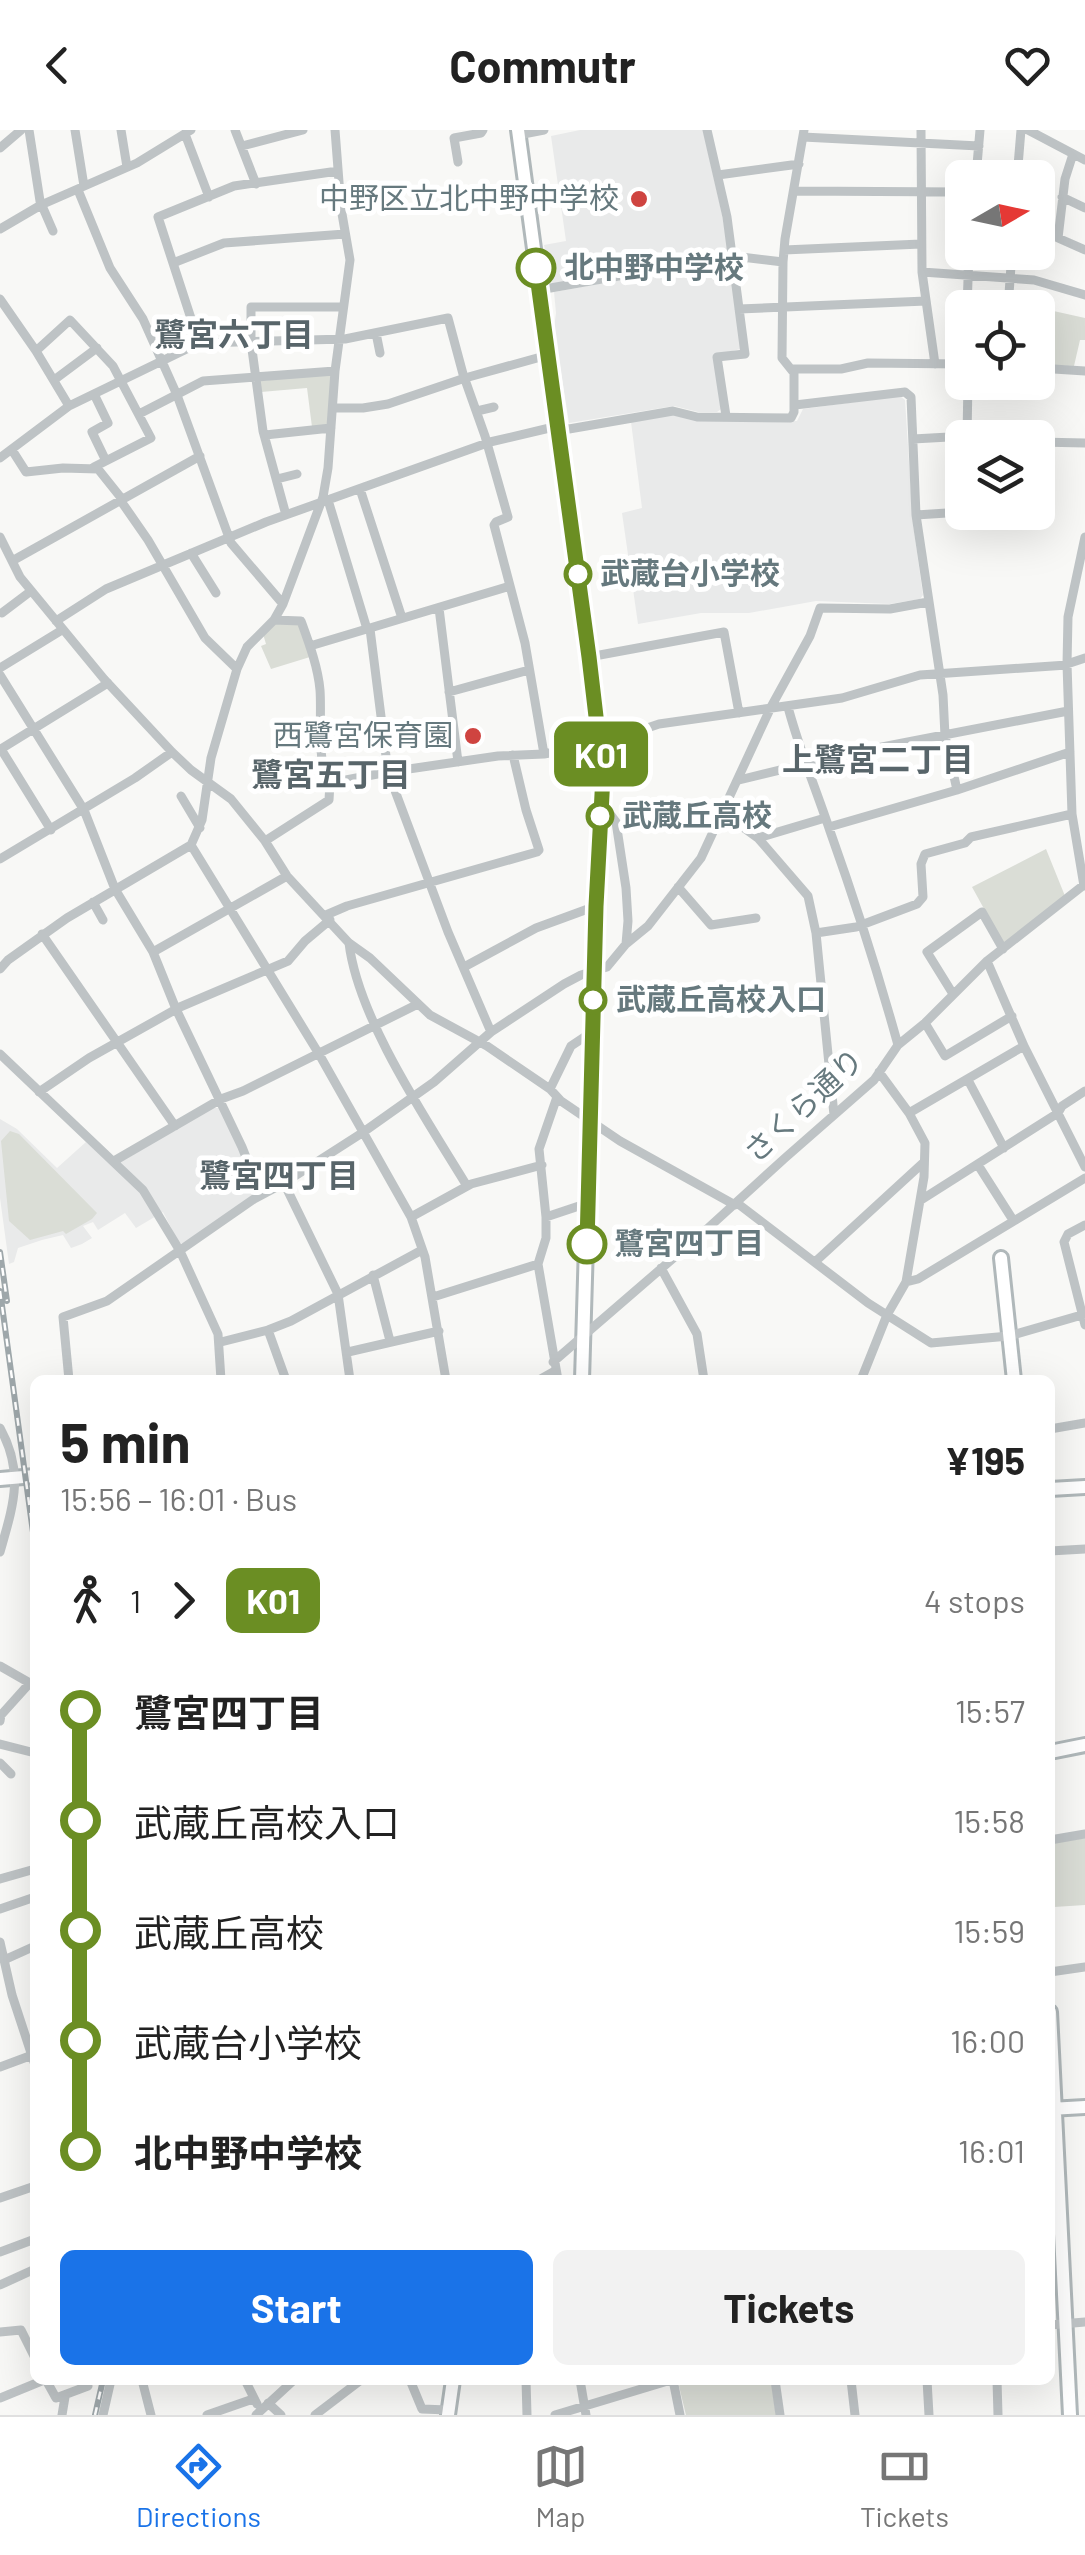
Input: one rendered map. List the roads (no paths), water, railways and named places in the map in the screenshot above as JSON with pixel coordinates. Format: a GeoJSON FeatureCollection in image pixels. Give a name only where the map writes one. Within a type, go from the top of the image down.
{"type":"FeatureCollection","features":[{"type":"Feature","properties":{"kind":"main road"},"geometry":{"type":"LineString","coordinates":[[518,133],[603,776],[582,1375]]}},
{"type":"Feature","properties":{"kind":"main road"},"geometry":{"type":"LineString","coordinates":[[1001,1258],[1013,1375]]}},
{"type":"Feature","properties":{"kind":"main road"},"geometry":{"type":"LineString","coordinates":[[1055,1489],[1085,1488]]}},
{"type":"Feature","properties":{"kind":"main road"},"geometry":{"type":"LineString","coordinates":[[1055,1751],[1085,1745]]}},
{"type":"Feature","properties":{"kind":"main road"},"geometry":{"type":"LineString","coordinates":[[1055,2109],[1085,2107]]}},
{"type":"Feature","properties":{"kind":"main road"},"geometry":{"type":"LineString","coordinates":[[1055,2238],[1057,2324],[1070,2415]]}},
{"type":"Feature","properties":{"kind":"main road"},"geometry":{"type":"LineString","coordinates":[[448,2413],[452,2385]]}},
{"type":"Feature","properties":{"kind":"street"},"geometry":{"type":"LineString","coordinates":[[0,148],[21,130]]}},
{"type":"Feature","properties":{"kind":"street"},"geometry":{"type":"LineString","coordinates":[[29,130],[41,206],[54,230]]}},
{"type":"Feature","properties":{"kind":"street"},"geometry":{"type":"LineString","coordinates":[[75,130],[81,188],[110,268],[143,319],[178,395],[231,542],[284,604]]}},
{"type":"Feature","properties":{"kind":"street"},"geometry":{"type":"LineString","coordinates":[[121,130],[127,166]]}},
{"type":"Feature","properties":{"kind":"street"},"geometry":{"type":"LineString","coordinates":[[235,130],[256,184]]}},
{"type":"Feature","properties":{"kind":"street"},"geometry":{"type":"LineString","coordinates":[[242,146],[303,130]]}},
{"type":"Feature","properties":{"kind":"street"},"geometry":{"type":"LineString","coordinates":[[335,130],[350,260],[338,338],[323,497],[369,629],[388,772],[491,1032]]}},
{"type":"Feature","properties":{"kind":"street"},"geometry":{"type":"LineString","coordinates":[[518,133],[544,130]]}},
{"type":"Feature","properties":{"kind":"street"},"geometry":{"type":"LineString","coordinates":[[707,130],[732,256],[745,354],[717,356],[726,416]]}},
{"type":"Feature","properties":{"kind":"street"},"geometry":{"type":"LineString","coordinates":[[922,130],[922,272],[935,364]]}},
{"type":"Feature","properties":{"kind":"street"},"geometry":{"type":"LineString","coordinates":[[977,160],[980,130]]}},
{"type":"Feature","properties":{"kind":"street"},"geometry":{"type":"LineString","coordinates":[[1020,160],[1024,130],[1085,160]]}},
{"type":"Feature","properties":{"kind":"street"},"geometry":{"type":"LineString","coordinates":[[0,229],[41,206],[136,164],[188,132],[209,196]]}},
{"type":"Feature","properties":{"kind":"street"},"geometry":{"type":"LineString","coordinates":[[453,157],[454,138],[484,134]]}},
{"type":"Feature","properties":{"kind":"street"},"geometry":{"type":"LineString","coordinates":[[261,1195],[153,952],[116,889],[84,810],[0,671],[106,589],[286,515],[487,443],[558,426],[569,428],[673,410],[697,417],[790,418],[794,412],[794,373],[782,358],[783,262],[803,134],[979,146]]}},
{"type":"Feature","properties":{"kind":"street"},"geometry":{"type":"LineString","coordinates":[[1073,154],[1065,178],[1058,238],[1085,250]]}},
{"type":"Feature","properties":{"kind":"street"},"geometry":{"type":"LineString","coordinates":[[718,175],[799,164]]}},
{"type":"Feature","properties":{"kind":"street"},"geometry":{"type":"LineString","coordinates":[[199,342],[158,217],[234,186],[338,171]]}},
{"type":"Feature","properties":{"kind":"street"},"geometry":{"type":"LineString","coordinates":[[794,190],[945,192]]}},
{"type":"Feature","properties":{"kind":"street"},"geometry":{"type":"LineString","coordinates":[[1062,197],[1085,208]]}},
{"type":"Feature","properties":{"kind":"street"},"geometry":{"type":"LineString","coordinates":[[173,263],[224,243],[346,234]]}},
{"type":"Feature","properties":{"kind":"street"},"geometry":{"type":"LineString","coordinates":[[784,250],[921,244]]}},
{"type":"Feature","properties":{"kind":"street"},"geometry":{"type":"LineString","coordinates":[[539,290],[732,256],[783,262]]}},
{"type":"Feature","properties":{"kind":"street"},"geometry":{"type":"LineString","coordinates":[[968,270],[968,290]]}},
{"type":"Feature","properties":{"kind":"street"},"geometry":{"type":"LineString","coordinates":[[1010,290],[1011,270]]}},
{"type":"Feature","properties":{"kind":"street"},"geometry":{"type":"LineString","coordinates":[[922,272],[1034,280],[1085,295]]}},
{"type":"Feature","properties":{"kind":"street"},"geometry":{"type":"LineString","coordinates":[[0,299],[69,406]]}},
{"type":"Feature","properties":{"kind":"street"},"geometry":{"type":"LineString","coordinates":[[739,309],[926,301]]}},
{"type":"Feature","properties":{"kind":"street"},"geometry":{"type":"LineString","coordinates":[[286,515],[265,435],[251,342],[252,307],[343,307]]}},
{"type":"Feature","properties":{"kind":"street"},"geometry":{"type":"LineString","coordinates":[[0,458],[69,406],[199,342],[338,338],[448,318],[508,516],[494,525],[525,643],[544,754]]}},
{"type":"Feature","properties":{"kind":"street"},"geometry":{"type":"LineString","coordinates":[[12,450],[26,472],[94,467],[151,438],[113,366],[70,320],[36,351]]}},
{"type":"Feature","properties":{"kind":"street"},"geometry":{"type":"LineString","coordinates":[[376,333],[380,353]]}},
{"type":"Feature","properties":{"kind":"street"},"geometry":{"type":"LineString","coordinates":[[54,380],[97,348]]}},
{"type":"Feature","properties":{"kind":"street"},"geometry":{"type":"LineString","coordinates":[[333,408],[388,404],[548,355]]}},
{"type":"Feature","properties":{"kind":"street"},"geometry":{"type":"LineString","coordinates":[[791,369],[945,364]]}},
{"type":"Feature","properties":{"kind":"street"},"geometry":{"type":"LineString","coordinates":[[1055,369],[1085,371]]}},
{"type":"Feature","properties":{"kind":"street"},"geometry":{"type":"LineString","coordinates":[[139,414],[203,381],[335,371]]}},
{"type":"Feature","properties":{"kind":"street"},"geometry":{"type":"LineString","coordinates":[[794,405],[904,392],[910,397],[916,515],[943,695],[945,736],[957,790]]}},
{"type":"Feature","properties":{"kind":"street"},"geometry":{"type":"LineString","coordinates":[[94,394],[108,422],[92,432],[106,461]]}},
{"type":"Feature","properties":{"kind":"street"},"geometry":{"type":"LineString","coordinates":[[477,412],[494,407]]}},
{"type":"Feature","properties":{"kind":"street"},"geometry":{"type":"LineString","coordinates":[[265,435],[331,428]]}},
{"type":"Feature","properties":{"kind":"street"},"geometry":{"type":"LineString","coordinates":[[288,433],[290,447]]}},
{"type":"Feature","properties":{"kind":"street"},"geometry":{"type":"LineString","coordinates":[[913,438],[945,437]]}},
{"type":"Feature","properties":{"kind":"street"},"geometry":{"type":"LineString","coordinates":[[1055,442],[1085,443]]}},
{"type":"Feature","properties":{"kind":"street"},"geometry":{"type":"LineString","coordinates":[[12,561],[200,456]]}},
{"type":"Feature","properties":{"kind":"street"},"geometry":{"type":"LineString","coordinates":[[94,467],[122,499],[205,638],[237,669]]}},
{"type":"Feature","properties":{"kind":"street"},"geometry":{"type":"LineString","coordinates":[[277,479],[297,474]]}},
{"type":"Feature","properties":{"kind":"street"},"geometry":{"type":"LineString","coordinates":[[360,489],[402,618]]}},
{"type":"Feature","properties":{"kind":"street"},"geometry":{"type":"LineString","coordinates":[[0,969],[42,934],[191,845],[200,828],[211,758],[237,669],[253,639],[274,620],[284,604],[324,502]]}},
{"type":"Feature","properties":{"kind":"street"},"geometry":{"type":"LineString","coordinates":[[916,515],[945,513]]}},
{"type":"Feature","properties":{"kind":"street"},"geometry":{"type":"LineString","coordinates":[[0,537],[20,577],[108,682],[191,770],[231,798],[287,876],[350,943],[430,1015],[478,1042],[590,1120],[736,1204],[868,1303],[931,1343],[1009,1336],[1084,1318],[1064,1242],[1068,1234],[1085,1225]]}},
{"type":"Feature","properties":{"kind":"street"},"geometry":{"type":"LineString","coordinates":[[1085,538],[1068,617],[1072,814],[1085,886]]}},
{"type":"Feature","properties":{"kind":"street"},"geometry":{"type":"LineString","coordinates":[[192,553],[216,594]]}},
{"type":"Feature","properties":{"kind":"street"},"geometry":{"type":"LineString","coordinates":[[310,646],[510,586]]}},
{"type":"Feature","properties":{"kind":"street"},"geometry":{"type":"LineString","coordinates":[[2,613],[31,591]]}},
{"type":"Feature","properties":{"kind":"street"},"geometry":{"type":"LineString","coordinates":[[1072,594],[1085,594]]}},
{"type":"Feature","properties":{"kind":"street"},"geometry":{"type":"LineString","coordinates":[[69,1375],[63,1317],[107,1301],[261,1195],[362,1133],[414,1097],[491,1032],[564,984],[607,967],[648,926],[701,858],[770,708],[810,636],[820,608],[890,608],[928,602]]}},
{"type":"Feature","properties":{"kind":"street"},"geometry":{"type":"LineString","coordinates":[[439,608],[458,762]]}},
{"type":"Feature","properties":{"kind":"street"},"geometry":{"type":"LineString","coordinates":[[265,841],[330,800],[330,783],[325,778],[323,763],[320,686],[310,646],[301,621],[274,620]]}},
{"type":"Feature","properties":{"kind":"street"},"geometry":{"type":"LineString","coordinates":[[589,657],[724,632],[739,712]]}},
{"type":"Feature","properties":{"kind":"street"},"geometry":{"type":"LineString","coordinates":[[330,783],[600,744],[659,724],[842,698],[938,672],[1068,664],[1085,658]]}},
{"type":"Feature","properties":{"kind":"street"},"geometry":{"type":"LineString","coordinates":[[449,692],[529,670]]}},
{"type":"Feature","properties":{"kind":"street"},"geometry":{"type":"LineString","coordinates":[[51,830],[1,749],[108,682]]}},
{"type":"Feature","properties":{"kind":"street"},"geometry":{"type":"LineString","coordinates":[[788,706],[898,1045]]}},
{"type":"Feature","properties":{"kind":"street"},"geometry":{"type":"LineString","coordinates":[[739,780],[1068,711]]}},
{"type":"Feature","properties":{"kind":"street"},"geometry":{"type":"LineString","coordinates":[[46,750],[58,742]]}},
{"type":"Feature","properties":{"kind":"street"},"geometry":{"type":"LineString","coordinates":[[0,859],[172,752]]}},
{"type":"Feature","properties":{"kind":"street"},"geometry":{"type":"LineString","coordinates":[[758,838],[957,790],[1070,752]]}},
{"type":"Feature","properties":{"kind":"street"},"geometry":{"type":"LineString","coordinates":[[39,1092],[89,1058],[176,1009],[288,960],[328,918],[347,906],[538,850],[513,755]]}},
{"type":"Feature","properties":{"kind":"street"},"geometry":{"type":"LineString","coordinates":[[1072,772],[1085,765]]}},
{"type":"Feature","properties":{"kind":"street"},"geometry":{"type":"LineString","coordinates":[[180,796],[200,828]]}},
{"type":"Feature","properties":{"kind":"street"},"geometry":{"type":"LineString","coordinates":[[600,801],[616,822],[626,888],[626,944]]}},
{"type":"Feature","properties":{"kind":"street"},"geometry":{"type":"LineString","coordinates":[[722,812],[758,838],[808,896],[816,933],[834,1116]]}},
{"type":"Feature","properties":{"kind":"street"},"geometry":{"type":"LineString","coordinates":[[816,933],[861,926],[917,904],[923,897],[920,864],[925,854],[965,843],[971,837],[1072,814]]}},
{"type":"Feature","properties":{"kind":"street"},"geometry":{"type":"LineString","coordinates":[[191,845],[319,1054],[411,1218],[433,1297],[445,1375]]}},
{"type":"Feature","properties":{"kind":"street"},"geometry":{"type":"LineString","coordinates":[[153,952],[287,876]]}},
{"type":"Feature","properties":{"kind":"street","name":"さくら通り"},"geometry":{"type":"LineString","coordinates":[[556,1371],[584,1337],[874,1080],[898,1045],[926,1023],[987,961],[1085,886]]}},
{"type":"Feature","properties":{"kind":"street"},"geometry":{"type":"LineString","coordinates":[[678,887],[711,924],[756,918]]}},
{"type":"Feature","properties":{"kind":"street"},"geometry":{"type":"LineString","coordinates":[[93,902],[104,920]]}},
{"type":"Feature","properties":{"kind":"street"},"geometry":{"type":"LineString","coordinates":[[464,967],[536,928],[596,906]]}},
{"type":"Feature","properties":{"kind":"street"},"geometry":{"type":"LineString","coordinates":[[953,994],[928,952],[982,912],[1003,949]]}},
{"type":"Feature","properties":{"kind":"street"},"geometry":{"type":"LineString","coordinates":[[42,934],[175,1126]]}},
{"type":"Feature","properties":{"kind":"street"},"geometry":{"type":"LineString","coordinates":[[350,943],[351,960],[376,1026],[467,1186]]}},
{"type":"Feature","properties":{"kind":"street"},"geometry":{"type":"LineString","coordinates":[[987,961],[1024,1046],[1085,1167]]}},
{"type":"Feature","properties":{"kind":"street"},"geometry":{"type":"LineString","coordinates":[[114,1161],[221,1099],[418,1004]]}},
{"type":"Feature","properties":{"kind":"street"},"geometry":{"type":"LineString","coordinates":[[926,1023],[944,1056],[1012,1016]]}},
{"type":"Feature","properties":{"kind":"street"},"geometry":{"type":"LineString","coordinates":[[556,1371],[538,1264],[546,1238],[540,1143],[572,1046],[592,1032]]}},
{"type":"Feature","properties":{"kind":"street"},"geometry":{"type":"LineString","coordinates":[[909,1113],[1024,1046]]}},
{"type":"Feature","properties":{"kind":"street"},"geometry":{"type":"LineString","coordinates":[[0,1054],[144,1190],[180,1251],[221,1342],[221,1375]]}},
{"type":"Feature","properties":{"kind":"street"},"geometry":{"type":"LineString","coordinates":[[863,1375],[887,1315],[906,1282],[924,1162],[925,1143],[880,1072]]}},
{"type":"Feature","properties":{"kind":"street"},"geometry":{"type":"LineString","coordinates":[[968,1080],[1004,1148]]}},
{"type":"Feature","properties":{"kind":"street"},"geometry":{"type":"LineString","coordinates":[[921,1200],[1085,1091]]}},
{"type":"Feature","properties":{"kind":"street"},"geometry":{"type":"LineString","coordinates":[[816,1261],[924,1162]]}},
{"type":"Feature","properties":{"kind":"street"},"geometry":{"type":"LineString","coordinates":[[411,1218],[467,1186],[542,1165]]}},
{"type":"Feature","properties":{"kind":"street"},"geometry":{"type":"LineString","coordinates":[[978,1165],[1013,1220]]}},
{"type":"Feature","properties":{"kind":"street"},"geometry":{"type":"LineString","coordinates":[[906,1282],[918,1279],[1085,1178]]}},
{"type":"Feature","properties":{"kind":"street"},"geometry":{"type":"LineString","coordinates":[[284,1183],[338,1294],[350,1375]]}},
{"type":"Feature","properties":{"kind":"street"},"geometry":{"type":"LineString","coordinates":[[546,1217],[588,1202]]}},
{"type":"Feature","properties":{"kind":"street"},"geometry":{"type":"LineString","coordinates":[[221,1342],[291,1321],[422,1250]]}},
{"type":"Feature","properties":{"kind":"street"},"geometry":{"type":"LineString","coordinates":[[433,1297],[538,1264]]}},
{"type":"Feature","properties":{"kind":"street"},"geometry":{"type":"LineString","coordinates":[[661,1268],[697,1334],[703,1375]]}},
{"type":"Feature","properties":{"kind":"street"},"geometry":{"type":"LineString","coordinates":[[373,1275],[390,1341]]}},
{"type":"Feature","properties":{"kind":"street"},"geometry":{"type":"LineString","coordinates":[[268,1330],[284,1375]]}},
{"type":"Feature","properties":{"kind":"street"},"geometry":{"type":"LineString","coordinates":[[348,1352],[439,1331]]}},
{"type":"Feature","properties":{"kind":"street"},"geometry":{"type":"LineString","coordinates":[[1055,1429],[1085,1423]]}},
{"type":"Feature","properties":{"kind":"street"},"geometry":{"type":"LineString","coordinates":[[0,1428],[9,1444],[13,1506],[0,1552]]}},
{"type":"Feature","properties":{"kind":"street"},"geometry":{"type":"LineString","coordinates":[[1055,1551],[1085,1549]]}},
{"type":"Feature","properties":{"kind":"street"},"geometry":{"type":"LineString","coordinates":[[0,1666],[28,1682],[0,1717]]}},
{"type":"Feature","properties":{"kind":"street"},"geometry":{"type":"LineString","coordinates":[[0,1744],[30,1752]]}},
{"type":"Feature","properties":{"kind":"street"},"geometry":{"type":"LineString","coordinates":[[0,1763],[11,1774]]}},
{"type":"Feature","properties":{"kind":"street"},"geometry":{"type":"LineString","coordinates":[[1055,1839],[1085,1834]]}},
{"type":"Feature","properties":{"kind":"street"},"geometry":{"type":"LineString","coordinates":[[0,1880],[30,1871]]}},
{"type":"Feature","properties":{"kind":"street"},"geometry":{"type":"LineString","coordinates":[[0,1910],[30,1898]]}},
{"type":"Feature","properties":{"kind":"street"},"geometry":{"type":"LineString","coordinates":[[0,1942],[12,1995],[30,2047]]}},
{"type":"Feature","properties":{"kind":"street"},"geometry":{"type":"LineString","coordinates":[[2,1957],[30,1948]]}},
{"type":"Feature","properties":{"kind":"street"},"geometry":{"type":"LineString","coordinates":[[1055,1971],[1085,1968]]}},
{"type":"Feature","properties":{"kind":"street"},"geometry":{"type":"LineString","coordinates":[[0,2067],[30,2059]]}},
{"type":"Feature","properties":{"kind":"street"},"geometry":{"type":"LineString","coordinates":[[0,2198],[30,2188]]}},
{"type":"Feature","properties":{"kind":"street"},"geometry":{"type":"LineString","coordinates":[[0,2252],[30,2241]]}},
{"type":"Feature","properties":{"kind":"street"},"geometry":{"type":"LineString","coordinates":[[0,2285],[30,2271]]}},
{"type":"Feature","properties":{"kind":"street"},"geometry":{"type":"LineString","coordinates":[[1057,2324],[1085,2322]]}},
{"type":"Feature","properties":{"kind":"street"},"geometry":{"type":"LineString","coordinates":[[0,2332],[21,2330],[30,2348]]}},
{"type":"Feature","properties":{"kind":"street"},"geometry":{"type":"LineString","coordinates":[[0,2398],[32,2385]]}},
{"type":"Feature","properties":{"kind":"street"},"geometry":{"type":"LineString","coordinates":[[48,2385],[56,2398],[88,2386]]}},
{"type":"Feature","properties":{"kind":"street"},"geometry":{"type":"LineString","coordinates":[[103,2415],[110,2385]]}},
{"type":"Feature","properties":{"kind":"street"},"geometry":{"type":"LineString","coordinates":[[143,2385],[152,2415]]}},
{"type":"Feature","properties":{"kind":"street"},"geometry":{"type":"LineString","coordinates":[[246,2385],[262,2409],[280,2415]]}},
{"type":"Feature","properties":{"kind":"street"},"geometry":{"type":"LineString","coordinates":[[262,2409],[288,2385]]}},
{"type":"Feature","properties":{"kind":"street"},"geometry":{"type":"LineString","coordinates":[[315,2415],[350,2385]]}},
{"type":"Feature","properties":{"kind":"street"},"geometry":{"type":"LineString","coordinates":[[412,2385],[422,2409],[448,2413]]}},
{"type":"Feature","properties":{"kind":"street"},"geometry":{"type":"LineString","coordinates":[[526,2385],[527,2415]]}},
{"type":"Feature","properties":{"kind":"street"},"geometry":{"type":"LineString","coordinates":[[581,2385],[585,2411]]}},
{"type":"Feature","properties":{"kind":"street"},"geometry":{"type":"LineString","coordinates":[[555,2415],[585,2411],[658,2385]]}},
{"type":"Feature","properties":{"kind":"street"},"geometry":{"type":"LineString","coordinates":[[673,2385],[680,2415]]}},
{"type":"Feature","properties":{"kind":"street"},"geometry":{"type":"LineString","coordinates":[[776,2385],[780,2415]]}},
{"type":"Feature","properties":{"kind":"street"},"geometry":{"type":"LineString","coordinates":[[852,2385],[855,2415]]}},
{"type":"Feature","properties":{"kind":"street"},"geometry":{"type":"LineString","coordinates":[[926,2385],[928,2415]]}},
{"type":"Feature","properties":{"kind":"street"},"geometry":{"type":"LineString","coordinates":[[997,2385],[998,2415]]}},
{"type":"Feature","properties":{"kind":"street"},"geometry":{"type":"LineString","coordinates":[[62,2415],[65,2396]]}},
{"type":"Feature","properties":{"kind":"street"},"geometry":{"type":"LineString","coordinates":[[208,2415],[253,2400]]}},
{"type":"Feature","properties":{"kind":"railway"},"geometry":{"type":"LineString","coordinates":[[0,1252],[7,1301]]}},
{"type":"Feature","properties":{"kind":"railway"},"geometry":{"type":"LineString","coordinates":[[0,1291],[30,1510]]}},
{"type":"Feature","properties":{"kind":"railway"},"geometry":{"type":"LineString","coordinates":[[95,2415],[102,2385]]}},
{"type":"Feature","properties":{"kind":"place","name":"中野区立北中野中学校"},"geometry":{"type":"Point","coordinates":[639,199]}},
{"type":"Feature","properties":{"kind":"place","name":"北中野中学校"},"geometry":{"type":"Point","coordinates":[536,268]}},
{"type":"Feature","properties":{"kind":"place","name":"武蔵台小学校"},"geometry":{"type":"Point","coordinates":[578,574]}},
{"type":"Feature","properties":{"kind":"place","name":"西鷺宮保育園"},"geometry":{"type":"Point","coordinates":[473,736]}},
{"type":"Feature","properties":{"kind":"place","name":"武蔵丘高校"},"geometry":{"type":"Point","coordinates":[600,816]}},
{"type":"Feature","properties":{"kind":"place","name":"武蔵丘高校入口"},"geometry":{"type":"Point","coordinates":[593,1000]}},
{"type":"Feature","properties":{"kind":"place","name":"鷺宮四丁目"},"geometry":{"type":"Point","coordinates":[587,1244]}},
{"type":"Feature","properties":{"kind":"district","name":"鷺宮六丁目"},"geometry":{"type":"Point","coordinates":[234,335]}},
{"type":"Feature","properties":{"kind":"district","name":"上鷺宮二丁目"},"geometry":{"type":"Point","coordinates":[878,760]}},
{"type":"Feature","properties":{"kind":"district","name":"鷺宮五丁目"},"geometry":{"type":"Point","coordinates":[331,775]}},
{"type":"Feature","properties":{"kind":"district","name":"鷺宮四丁目"},"geometry":{"type":"Point","coordinates":[279,1176]}}]}
